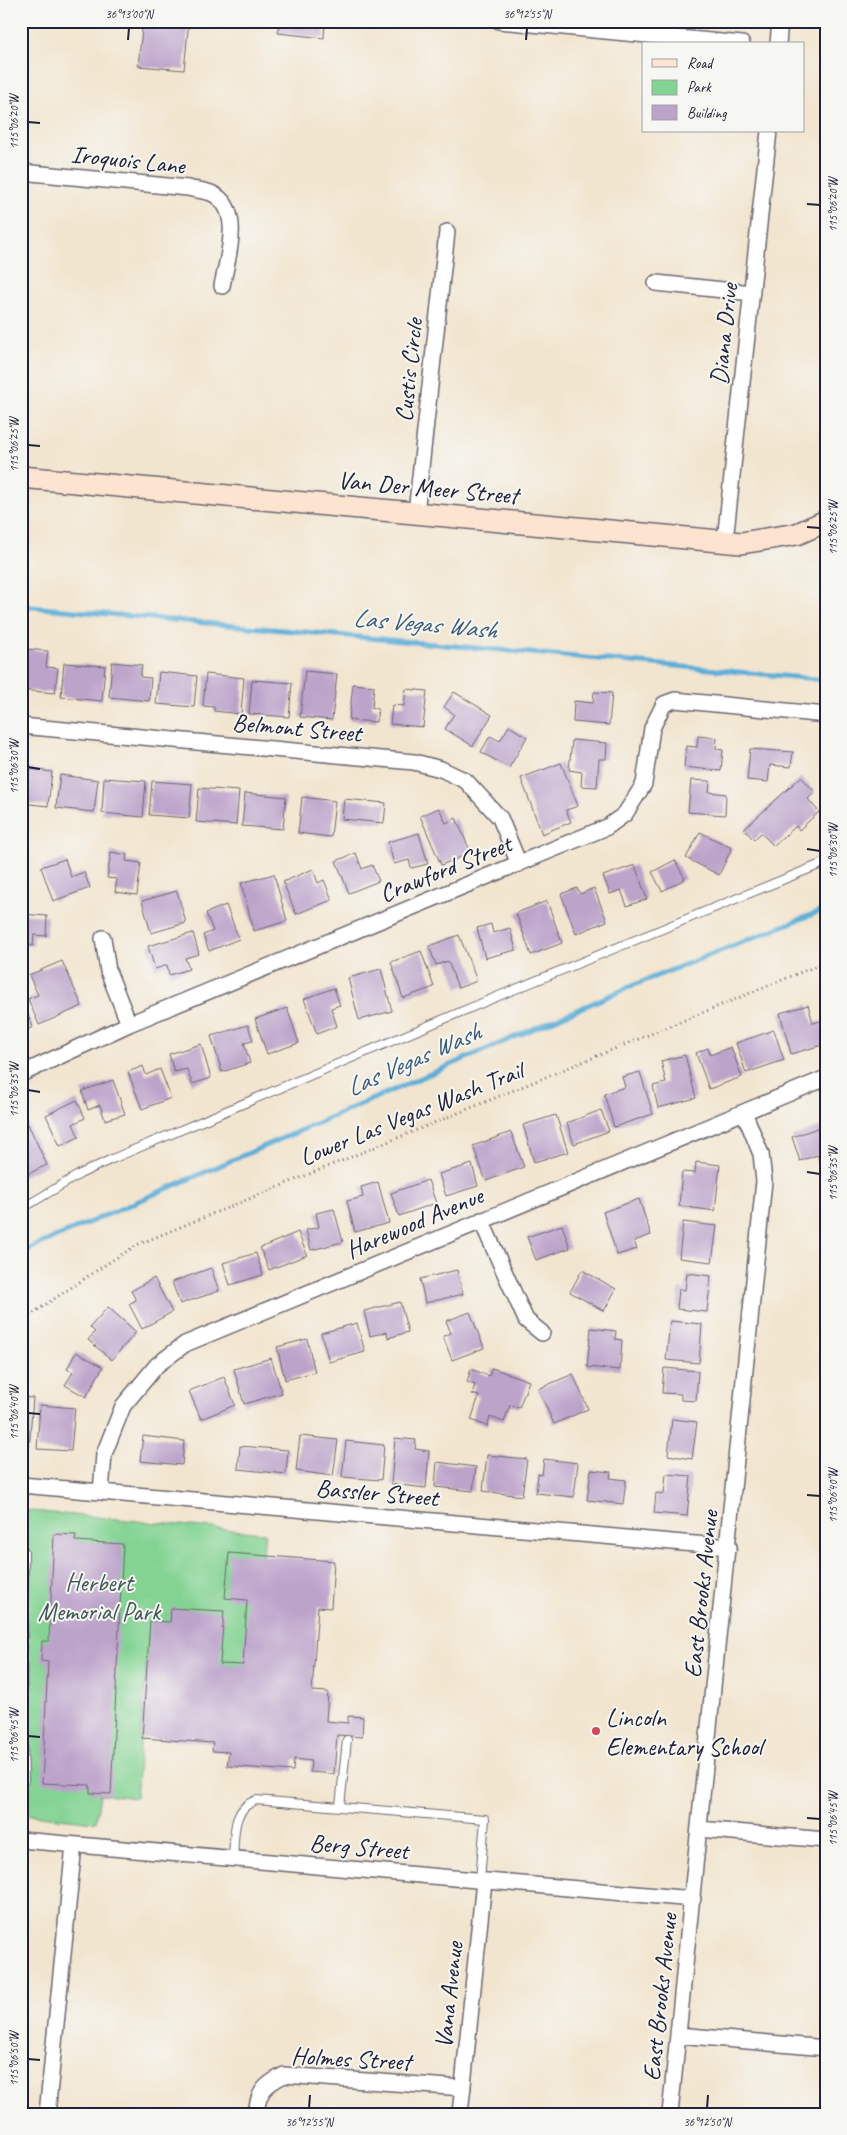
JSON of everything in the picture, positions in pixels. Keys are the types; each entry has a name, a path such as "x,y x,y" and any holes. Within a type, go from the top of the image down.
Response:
{"street":[{"path":"499,21 576,25 725,42"},
{"path":"778,42 780,21"},
{"name":"Diana Drive","path":"725,541 769,132"},
{"name":"Iroquois Lane","path":"21,172 188,188 212,194 226,204 233,230 222,286"},
{"name":"Custis Circle","path":"416,513 447,232"},
{"path":"656,283 752,293"},
{"name":"Van Der Meer Street","path":"21,478 741,543 797,534 826,521"},
{"name":"Crawford Street","path":"21,1074 129,1024 607,827 625,814 644,784 652,728 664,704 675,700 826,715"},
{"name":"Belmont Street","path":"21,726 414,762 441,768 466,781 500,818 519,864"},
{"path":"103,938 108,971 129,1024"},
{"name":"Harewood Avenue","path":"100,1492 104,1454 123,1406 156,1365 185,1344 826,1078"},
{"name":"East Brooks Avenue","path":"670,2114 764,1181 761,1154 744,1112"},
{"path":"481,1220 526,1320 542,1333"},
{"name":"Bassler Street","path":"21,1485 728,1547"},
{"path":"699,1829 826,1840"},
{"name":"Berg Street","path":"21,1840 693,1899"},
{"path":"47,2114 74,1845"},
{"name":"Vana Avenue","path":"460,2114 482,1881"},
{"path":"678,2035 826,2048"},
{"name":"Holmes Street","path":"256,2114 257,2098 268,2083 284,2075 462,2088"}],"lane":[{"path":"21,1209 80,1174 112,1159 492,999 826,862"},
{"path":"21,1552 24,1551 22,1702 24,1780 21,1780"},
{"path":"340,1806 346,1740"},
{"path":"233,1859 236,1824 242,1807 256,1800 266,1799 485,1819 482,1881"}],"path":[{"name":"Lower Las Vegas Wash Trail","path":"21,1321 138,1244 826,962"}],"green space":[{"name":"Herbert Memorial Park","path":"21,1510 265,1533 252,1667 147,1658 136,1798 100,1794 96,1822 21,1814"}],"building":[{"path":"143,21 189,21 184,70 138,66"},
{"path":"279,21 325,21 324,38 278,33"},
{"path":"26,649 48,651 46,667 58,668 55,693 21,690 21,665 24,665"},
{"path":"112,662 142,665 140,677 151,678 149,701 109,697"},
{"path":"64,663 105,666 102,701 61,697"},
{"path":"305,671 337,674 332,720 300,717"},
{"path":"159,672 197,676 194,707 156,704"},
{"path":"206,674 244,678 241,714 214,711 214,707 203,706"},
{"path":"252,680 292,683 289,717 249,714"},
{"path":"353,684 374,686 372,708 378,709 376,722 349,720"},
{"path":"406,689 427,691 423,727 390,724 392,705 404,706"},
{"path":"454,692 492,715 473,746 445,729 454,714 444,707"},
{"path":"594,692 612,693 609,725 573,722 574,701 593,703"},
{"path":"509,726 527,737 509,768 481,752 490,736 500,741"},
{"path":"698,736 717,738 716,749 723,750 721,771 684,767 686,746 697,747"},
{"path":"572,740 607,743 606,759 599,759 597,787 581,786 582,772 569,770"},
{"path":"750,749 793,752 791,767 770,765 768,782 747,780"},
{"path":"561,763 578,806 566,810 571,822 542,834 521,778"},
{"path":"21,768 52,772 48,806 21,803"},
{"path":"60,775 98,780 94,812 56,808"},
{"path":"801,777 815,792 808,799 819,812 799,830 796,826 774,846 761,833 754,840 744,829"},
{"path":"104,778 146,781 143,817 102,813"},
{"path":"691,780 710,781 709,792 726,794 725,815 688,812"},
{"path":"152,781 192,784 189,818 149,815"},
{"path":"199,788 239,791 236,825 196,822"},
{"path":"245,793 286,797 283,829 242,826"},
{"path":"302,797 335,801 331,837 298,833"},
{"path":"344,799 386,803 384,823 342,819"},
{"path":"439,808 446,823 456,818 471,853 441,865 420,816"},
{"path":"700,832 732,848 719,875 686,858"},
{"path":"419,833 428,864 411,868 409,860 394,864 388,842"},
{"path":"111,852 127,855 126,861 141,863 137,895 115,892 117,879 107,878"},
{"path":"356,853 362,869 372,865 379,881 349,893 336,861"},
{"path":"65,859 71,877 84,872 90,888 53,901 41,867"},
{"path":"675,860 685,879 662,891 652,872"},
{"path":"635,865 647,899 627,906 621,890 610,894 603,876"},
{"path":"313,869 318,883 324,880 332,900 296,914 283,882"},
{"path":"274,874 287,921 254,931 241,883"},
{"path":"577,888 580,894 594,888 607,921 576,934 561,894"},
{"path":"177,891 186,923 151,933 142,901"},
{"path":"547,901 562,943 531,955 516,913"},
{"path":"226,905 239,939 209,951 203,935 213,931 206,913"},
{"path":"21,914 47,916 46,936 34,935 33,946 21,945"},
{"path":"491,924 493,933 510,928 516,950 485,958 477,928"},
{"path":"193,933 199,954 185,958 189,969 169,975 167,965 155,969 148,946"},
{"path":"459,935 477,981 458,988 448,961 436,965 429,946"},
{"path":"421,951 434,987 403,998 391,962"},
{"path":"62,961 82,1006 39,1025 28,999 38,995 29,975"},
{"path":"381,969 392,1011 359,1020 348,978"},
{"path":"334,988 340,1005 331,1008 337,1026 317,1034 304,999"},
{"path":"21,999 33,1027 21,1033"},
{"path":"808,1005 813,1023 821,1021 826,1036 826,1044 791,1054 780,1013"},
{"path":"287,1008 299,1043 267,1054 255,1019"},
{"path":"248,1025 253,1041 244,1043 250,1063 222,1072 211,1036"},
{"path":"774,1030 784,1060 746,1073 736,1043"},
{"path":"201,1044 211,1078 192,1084 187,1069 174,1072 169,1054"},
{"path":"731,1047 742,1077 709,1089 696,1053 708,1048 710,1055"},
{"path":"685,1055 696,1098 658,1108 653,1086 666,1083 661,1061"},
{"path":"143,1066 146,1075 160,1069 171,1098 142,1109 128,1072"},
{"path":"640,1072 653,1114 614,1127 604,1094 625,1087 622,1077"},
{"path":"113,1080 125,1114 105,1120 100,1105 88,1110 82,1091"},
{"path":"77,1100 85,1118 73,1124 79,1137 60,1146 46,1115"},
{"path":"601,1110 609,1131 574,1144 567,1123"},
{"path":"556,1115 568,1152 534,1162 523,1125"},
{"path":"28,1124 47,1165 21,1177 21,1127"},
{"path":"826,1125 826,1160 820,1162 817,1155 800,1161 792,1137"},
{"path":"511,1132 524,1167 486,1181 473,1146"},
{"path":"696,1162 720,1165 715,1211 679,1206 682,1172 695,1173"},
{"path":"472,1164 478,1186 446,1196 439,1174"},
{"path":"428,1180 436,1203 399,1216 391,1193"},
{"path":"378,1182 389,1223 355,1232 347,1201 363,1197 361,1187"},
{"path":"639,1199 651,1235 634,1241 637,1249 617,1255 603,1212"},
{"path":"334,1209 343,1242 311,1250 306,1230 319,1227 316,1213"},
{"path":"683,1222 717,1226 712,1262 679,1258"},
{"path":"562,1225 570,1248 536,1260 527,1237"},
{"path":"298,1232 307,1255 269,1270 260,1248"},
{"path":"256,1253 263,1275 230,1285 223,1263"},
{"path":"211,1268 219,1291 180,1304 172,1282"},
{"path":"457,1270 463,1294 425,1303 420,1279"},
{"path":"582,1270 616,1289 604,1311 570,1292"},
{"path":"687,1273 711,1276 707,1312 677,1309 679,1289 685,1290"},
{"path":"154,1278 172,1312 142,1329 129,1304 136,1300 131,1291"},
{"path":"400,1302 408,1332 388,1338 387,1332 370,1336 364,1311"},
{"path":"108,1307 136,1332 112,1360 88,1340 95,1332 90,1327"},
{"path":"470,1312 484,1348 452,1360 443,1336 451,1333 446,1321"},
{"path":"670,1321 702,1324 699,1363 666,1360"},
{"path":"357,1323 365,1352 329,1362 321,1333"},
{"path":"591,1328 616,1331 615,1339 622,1340 620,1370 587,1367"},
{"path":"307,1339 315,1372 285,1380 277,1347"},
{"path":"76,1352 103,1367 86,1397 65,1385 73,1372 67,1369"},
{"path":"271,1358 282,1393 244,1404 234,1369"},
{"path":"492,1368 529,1381 519,1408 510,1405 504,1422 490,1417 487,1426 471,1420 479,1396 472,1394 475,1385 467,1382 471,1369 489,1376"},
{"path":"664,1368 698,1371 696,1401 681,1400 681,1394 662,1393"},
{"path":"573,1374 588,1409 554,1424 538,1389"},
{"path":"224,1377 235,1405 201,1419 189,1391"},
{"path":"21,1397 33,1398 29,1448 21,1447"},
{"path":"40,1405 75,1408 71,1451 37,1449"},
{"path":"672,1419 697,1422 692,1459 668,1455"},
{"path":"143,1436 184,1441 182,1465 140,1461"},
{"path":"300,1436 338,1440 333,1476 296,1471"},
{"path":"395,1438 416,1440 415,1449 429,1451 426,1488 391,1484"},
{"path":"346,1441 384,1445 381,1480 342,1477"},
{"path":"240,1446 288,1450 286,1474 238,1469"},
{"path":"487,1455 527,1459 522,1496 483,1491"},
{"path":"544,1459 578,1463 574,1497 536,1493 538,1474 542,1475"},
{"path":"437,1462 476,1467 473,1491 435,1487"},
{"path":"591,1470 611,1472 610,1478 626,1480 623,1504 587,1500"},
{"path":"666,1474 691,1476 687,1516 654,1513 656,1493 664,1494"},
{"path":"54,1534 76,1535 75,1541 123,1544 111,1794 90,1793 90,1785 42,1783 48,1662 41,1661 42,1641 49,1641"},
{"path":"229,1553 334,1561 331,1608 318,1607 312,1691 328,1692 326,1721 348,1723 348,1716 363,1717 362,1737 337,1735 334,1774 310,1772 311,1761 294,1759 293,1771 227,1766 229,1752 212,1751 213,1743 142,1738 150,1621 170,1622 171,1608 224,1611 220,1664 243,1665 247,1600 225,1598"}],"waterway":[{"name":"Las Vegas Wash","path":"21,606 826,680"},
{"name":"Las Vegas Wash","path":"21,1255 33,1247 634,985 826,909"}],"place":[{"name":"Lincoln Elementary School","path":"596,1731"}]}
